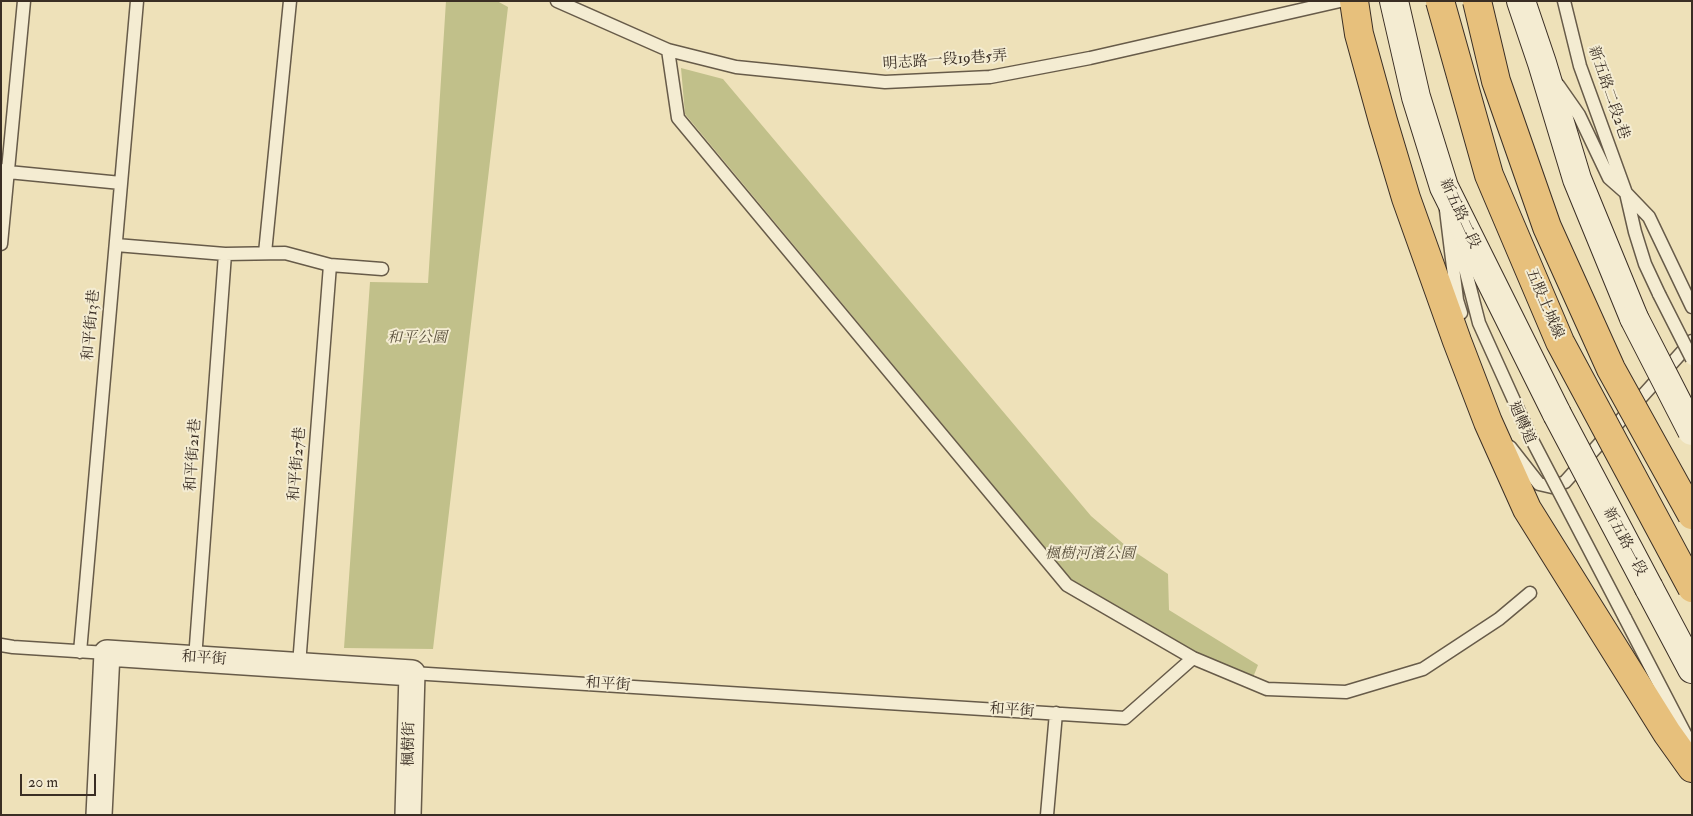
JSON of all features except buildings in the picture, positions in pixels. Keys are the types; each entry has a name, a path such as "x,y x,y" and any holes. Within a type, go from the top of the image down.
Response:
{"highway":[{"path":"1354,1 1359,34 1406,198 1488,422 1527,508 1667,733 1692,768"},
{"name":"五股土城線","path":"1440,1 1489,175 1560,342 1692,588"},
{"path":"1477,1 1496,81 1547,227 1611,369 1692,515"}],"main road":[{"name":"新五路二段","path":"1394,1 1416,97 1444,187 1557,414"},
{"path":"1521,1 1542,63 1576,179 1634,318 1692,431"},
{"name":"新五路一段","path":"1557,414 1692,669"}],"street":[{"name":"和平街","path":"107,653 412,672"},
{"path":"99,815 107,653"},
{"name":"楓樹街","path":"408,815 412,672"}],"lane":[{"path":"1,244 5,171 24,1"},
{"name":"和平街13巷","path":"80,652 137,1"},
{"path":"265,253 290,1"},
{"name":"明志路一段19巷5弄","path":"556,1 668,50 736,67 885,82 990,77 1090,58 1340,1"},
{"name":"新五路二段2巷","path":"1564,1 1580,66 1626,193"},
{"path":"668,50 678,118 1067,585 1193,658 1267,689 1346,692 1423,669 1499,618 1530,593"},
{"path":"1542,63 1579,115 1609,178 1626,193 1648,218 1692,307"},
{"path":"5,171 121,183"},
{"path":"1444,187 1457,300 1466,328"},
{"path":"1444,187 1479,323 1531,438 1692,747"},
{"path":"1626,193 1645,264 1692,359"},
{"path":"116,245 225,254 285,253 330,265 382,269"},
{"name":"和平街21巷","path":"195,659 225,254"},
{"name":"和平街27巷","path":"299,665 330,265"},
{"name":"迴轉道","path":"1493,400 1509,445 1539,484 1552,487 1565,482 1692,341"},
{"name":"和平街","path":"1,645 13,648 107,653"},
{"name":"和平街","path":"412,672 1125,718 1193,658"},
{"path":"1047,815 1056,713"}],"green space":[{"name":"和平公園","path":"446,1 497,1 508,7 433,649 344,648 370,282 428,283"},
{"name":"楓樹河濱公園","path":"681,68 723,79 1091,516 1126,546 1168,574 1169,610 1258,665 1252,680 1200,659 1071,579 685,114"}]}
